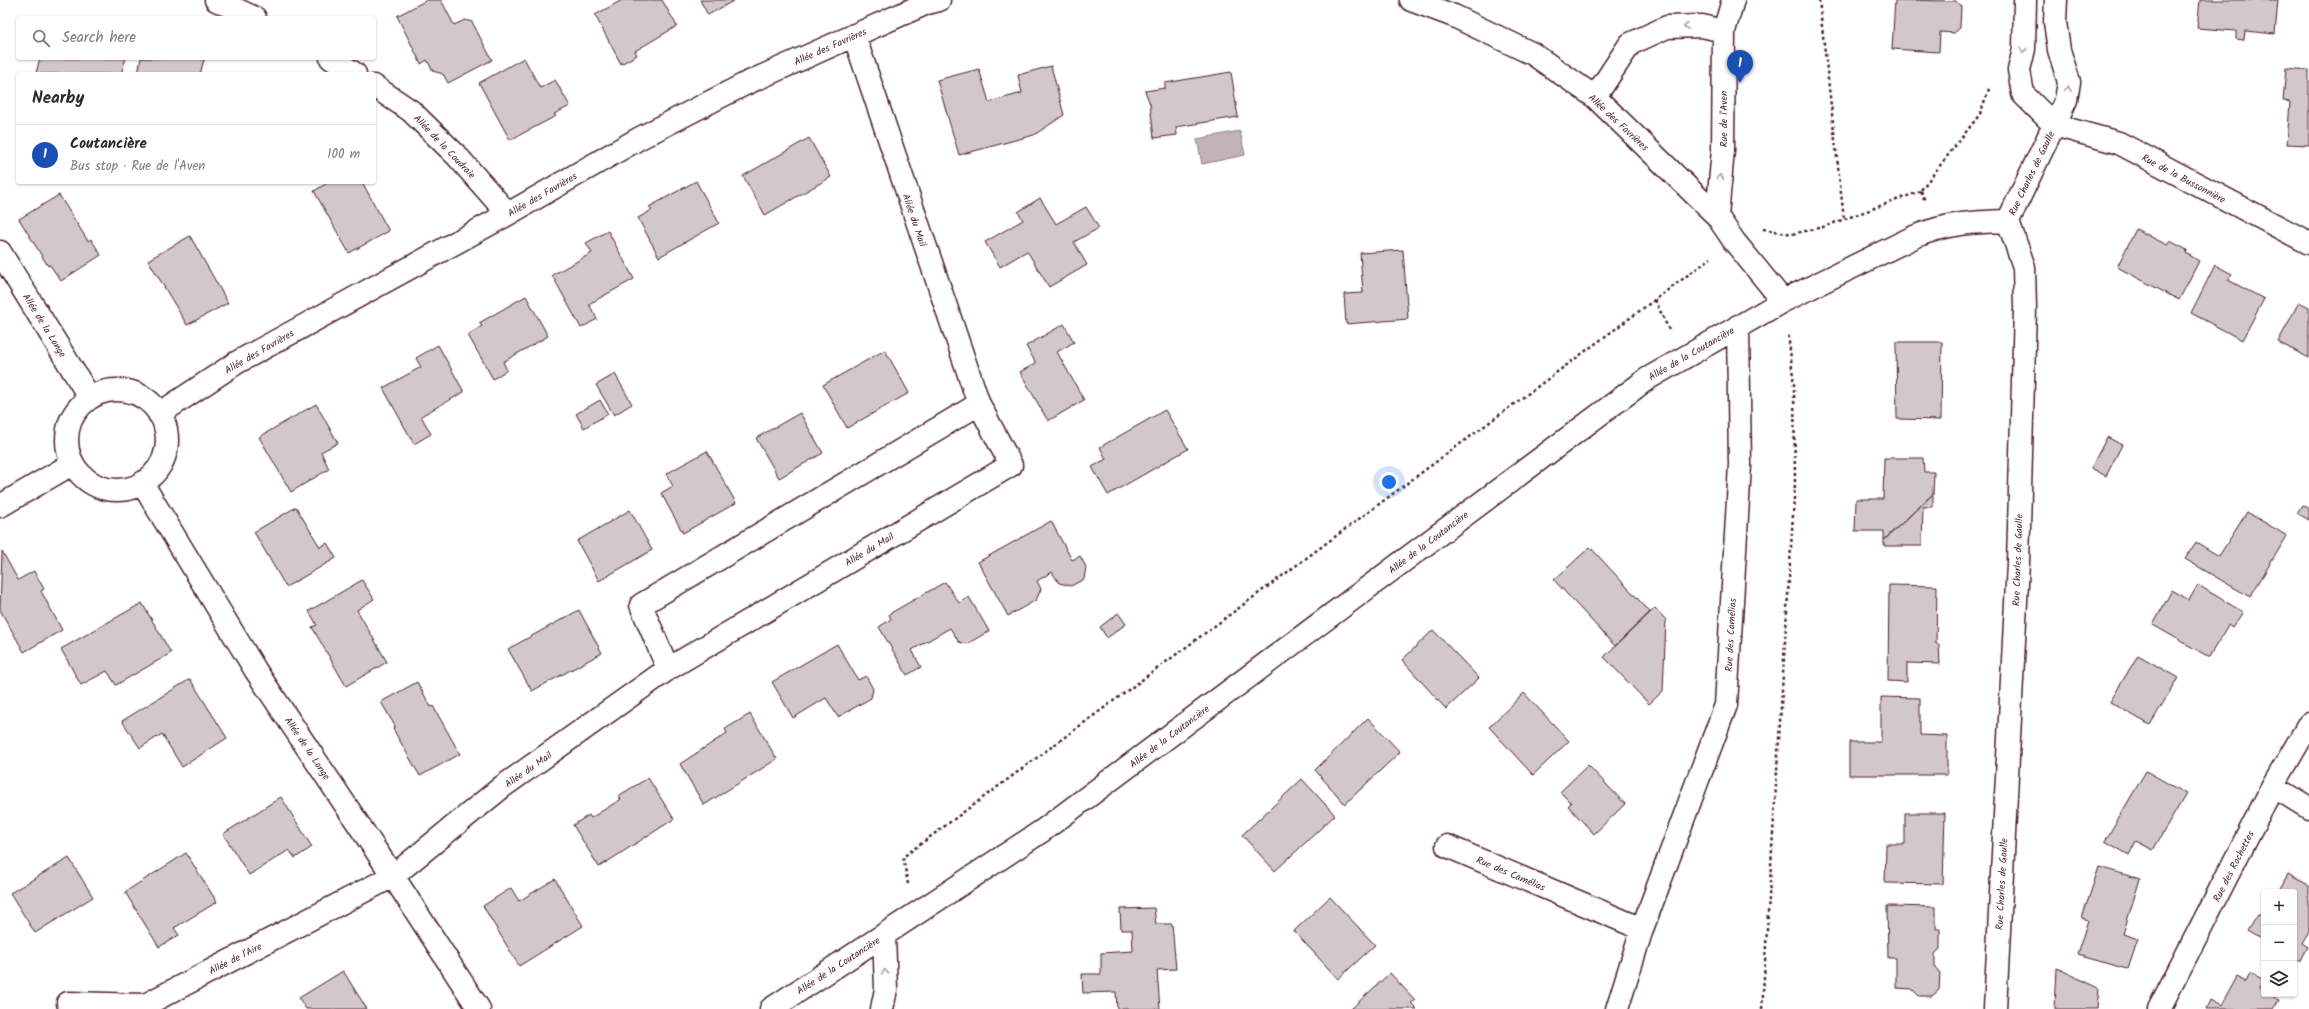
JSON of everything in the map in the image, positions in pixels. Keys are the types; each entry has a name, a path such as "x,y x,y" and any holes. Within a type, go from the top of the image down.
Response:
{"street":[{"path":"216,0 251,16"},
{"name":"Allée des Favrières","path":"159,414 236,363 508,214 640,138 717,99 854,35 939,0"},
{"name":"Allée des Favrières","path":"1411,0 1454,16 1533,54 1595,97 1717,216 1734,241 1783,301"},
{"name":"Rue de l'Aven","path":"1717,216 1723,150 1724,31 1733,0"},
{"name":"Rue Charles de Gaulle","path":"2025,0 2024,49 2019,70 2023,94 2054,125"},
{"name":"Rue Charles de Gaulle","path":"1995,1009 2017,579 2025,308 2024,267 2008,221 2066,100 2069,82 2059,50 2056,29 2056,0"},
{"path":"1595,97 1630,44 1667,27 1702,26 1724,31"},
{"name":"Allée du Mail","path":"394,876 502,787 668,669 1011,465 979,404 854,35"},
{"path":"335,60 353,72"},
{"name":"Allée de la Coudraie","path":"376,87 411,111 457,156 508,214"},
{"name":"Rue de la Bussonnière","path":"2054,125 2119,143 2309,243"},
{"name":"Allée de la Coutancière","path":"772,1009 1042,831 1647,379 1783,301 1936,228 1959,223 2008,221"},
{"name":"Allée de la Longe","path":"0,252 90,398"},
{"name":"Rue des Camélias","path":"1617,1009 1642,929 1666,870 1726,706 1740,465 1738,326"},
{"path":"120,390 128,392 149,402 159,414 166,436 163,460 155,473 142,484 128,490 111,491 96,486 82,477 72,464 68,450 67,435 71,420 78,408 90,398 104,392 120,390"},
{"path":"668,669 641,605 979,404"},
{"path":"0,506 72,464"},
{"name":"Allée de la Longe","path":"142,484 256,671 394,876 479,1009"},
{"name":"Rue des Rochettes","path":"2159,1009 2273,786 2309,724"},
{"path":"2273,786 2309,808"},
{"name":"Rue des Camélias","path":"1447,846 1642,929"},
{"name":"Allée de l'Aire","path":"68,1003 145,1005 394,876"},
{"name":"Allée de la Coutancière","path":"882,1009 886,989 884,935"}],"path":[{"path":"1819,0 1844,219"},
{"path":"915,915 902,857 1753,227 1792,234 1823,227 1921,191 1980,114 1992,80"},
{"path":"1655,300 1683,358"},
{"path":"1762,1009 1795,483 1794,385 1783,301"}],"shaded area":[{"path":"1240,131 1245,155 1202,164 1197,139"}],"building":[{"path":"427,0 441,0 454,25 465,20 472,22 492,60 448,83 443,74 433,71 427,60 421,64 397,16"},
{"path":"622,0 662,0 677,26 635,51 637,55 621,64 595,15"},
{"path":"700,0 735,0 708,15"},
{"path":"1895,0 1956,1 1961,7 1960,28 1954,33 1940,32 1939,52 1892,49"},
{"path":"2200,0 2278,0 2275,34 2245,31 2244,40 2236,39 2236,31 2197,28"},
{"path":"524,58 540,88 555,80 570,106 554,114 556,116 510,140 479,83"},
{"path":"39,60 125,60 122,72 36,72"},
{"path":"141,60 204,60 201,72 138,72"},
{"path":"1051,66 1064,115 1034,135 959,155 937,80 979,69 989,102 1022,93 1018,75"},
{"path":"2286,68 2309,70 2309,145 2287,144 2290,102 2283,101"},
{"path":"1231,72 1238,117 1176,127 1177,135 1154,138 1150,104 1145,91 1165,88 1165,83"},
{"path":"809,138 831,177 765,215 743,176"},
{"path":"696,181 719,223 659,257 638,218 652,210 649,207"},
{"path":"326,184 363,184 389,231 349,253 314,191"},
{"path":"59,195 88,241 91,239 101,255 61,281 50,265 48,266 19,219"},
{"path":"1040,198 1056,224 1086,207 1099,228 1074,242 1087,265 1049,287 1027,251 1000,267 985,242 1023,220 1018,212"},
{"path":"2136,229 2167,245 2170,241 2187,250 2186,253 2199,261 2179,300 2117,267"},
{"path":"608,231 634,279 589,304 597,319 581,328 552,275 592,253 586,243"},
{"path":"190,236 228,303 187,325 148,260"},
{"path":"1403,250 1408,319 1346,324 1344,294 1363,293 1360,253"},
{"path":"2215,265 2232,274 2228,280 2264,299 2242,340 2191,313"},
{"path":"526,296 548,336 503,362 507,370 493,379 468,335 482,326 479,323"},
{"path":"2299,302 2309,307 2309,358 2278,342"},
{"path":"1064,324 1074,342 1057,352 1084,400 1048,421 1020,372 1036,363 1026,346"},
{"path":"1896,342 1942,342 1941,420 1897,419"},
{"path":"438,345 464,392 421,416 431,434 414,444 383,388 421,367 416,358"},
{"path":"885,350 909,393 847,428 823,385"},
{"path":"615,374 632,404 614,415 596,385"},
{"path":"600,400 608,414 584,428 576,414"},
{"path":"316,404 338,443 321,452 329,469 291,492 259,437"},
{"path":"1165,410 1188,449 1108,495 1092,467 1106,459 1100,447"},
{"path":"800,413 823,453 779,478 756,438"},
{"path":"2107,437 2122,445 2106,476 2091,468"},
{"path":"707,451 736,503 683,533 661,493 673,486 666,474"},
{"path":"1884,458 1923,458 1924,472 1934,472 1933,494 1884,540 1884,531 1855,531 1856,499 1883,499"},
{"path":"1933,494 1933,507 1923,507 1922,546 1884,546 1884,540"},
{"path":"2302,505 2309,509 2309,520 2297,513"},
{"path":"296,507 320,547 327,543 336,558 286,587 254,532"},
{"path":"630,510 652,550 599,581 577,541"},
{"path":"2247,512 2287,536 2250,597 2185,559 2196,542 2219,556"},
{"path":"1051,521 1072,560 1080,556 1086,567 1084,579 1071,586 1059,583 1052,572 1037,581 1041,589 1036,600 1008,616 978,562"},
{"path":"1590,547 1650,612 1615,646 1554,580"},
{"path":"2,551 18,580 34,571 44,589 41,591 62,630 24,652 0,610"},
{"path":"362,580 374,599 357,610 387,662 346,686 312,627 317,625 309,611"},
{"path":"945,582 959,603 969,597 989,631 967,644 959,642 950,628 912,650 921,667 907,675 879,627 891,619 889,614"},
{"path":"1889,585 1937,586 1936,644 1939,644 1940,664 1907,663 1907,682 1888,681"},
{"path":"2198,585 2243,612 2232,628 2228,625 2209,657 2153,625 2172,590 2189,600"},
{"path":"142,603 171,653 116,685 107,671 81,685 61,649"},
{"path":"1655,608 1666,620 1663,691 1649,704 1604,657"},
{"path":"579,610 602,653 532,691 508,649"},
{"path":"1118,613 1126,624 1107,638 1100,627"},
{"path":"1433,630 1479,678 1446,709 1402,660"},
{"path":"837,644 858,680 866,676 873,689 871,698 838,717 826,698 793,718 772,682"},
{"path":"2138,655 2178,678 2150,725 2110,702"},
{"path":"190,679 227,738 182,767 162,734 140,748 122,721"},
{"path":"417,682 431,707 433,706 460,754 420,776 393,729 395,726 381,702"},
{"path":"1524,693 1569,741 1533,775 1489,727"},
{"path":"1881,697 1920,698 1920,735 1947,736 1947,775 1849,775 1849,742 1881,742"},
{"path":"750,714 777,759 704,805 680,764 727,733 725,729"},
{"path":"1368,718 1400,752 1345,804 1315,770"},
{"path":"1588,765 1625,804 1594,834 1568,806 1571,803 1560,792"},
{"path":"2146,771 2186,794 2153,850 2136,841 2129,855 2105,841"},
{"path":"648,778 674,819 599,867 573,825 589,815 591,818 621,799 618,796"},
{"path":"1302,779 1335,815 1275,871 1242,835"},
{"path":"281,797 312,847 295,858 289,850 249,875 223,834"},
{"path":"1905,813 1945,813 1943,884 1885,883 1886,844 1905,844"},
{"path":"186,853 217,902 174,928 179,935 159,947 125,892"},
{"path":"69,858 93,897 35,933 10,893"},
{"path":"2099,867 2140,879 2123,934 2138,939 2128,969 2077,955 2088,920 2082,918"},
{"path":"2288,874 2309,886 2309,931 2302,943 2308,947 2300,962 2297,960 2297,889 2280,889"},
{"path":"555,879 583,926 519,966 483,906 511,888 519,901"},
{"path":"1330,897 1375,945 1338,979 1294,931"},
{"path":"1887,906 1936,907 1936,929 1940,929 1940,949 1935,954 1935,967 1940,973 1939,990 1932,996 1919,996 1912,989 1896,988 1896,958 1888,958"},
{"path":"1154,908 1156,924 1172,924 1176,969 1157,970 1160,1009 1117,1009 1116,992 1083,993 1082,974 1101,974 1101,953 1133,951 1132,930 1121,930 1120,909"},
{"path":"2261,913 2261,939 2247,931 2257,915 2259,916"},
{"path":"2057,968 2099,988 2097,1009 2055,1009"},
{"path":"343,971 367,1009 306,1009 299,998"},
{"path":"1390,973 1415,1000 1411,1003 1417,1009 1351,1009"},
{"path":"2250,974 2261,980 2259,989 2261,991 2261,997 2272,997 2279,1000 2274,1009 2206,1009 2210,1000 2221,1006 2237,977 2246,982"}],"place":[{"name":"Coutancière","path":"1740,83"}]}
